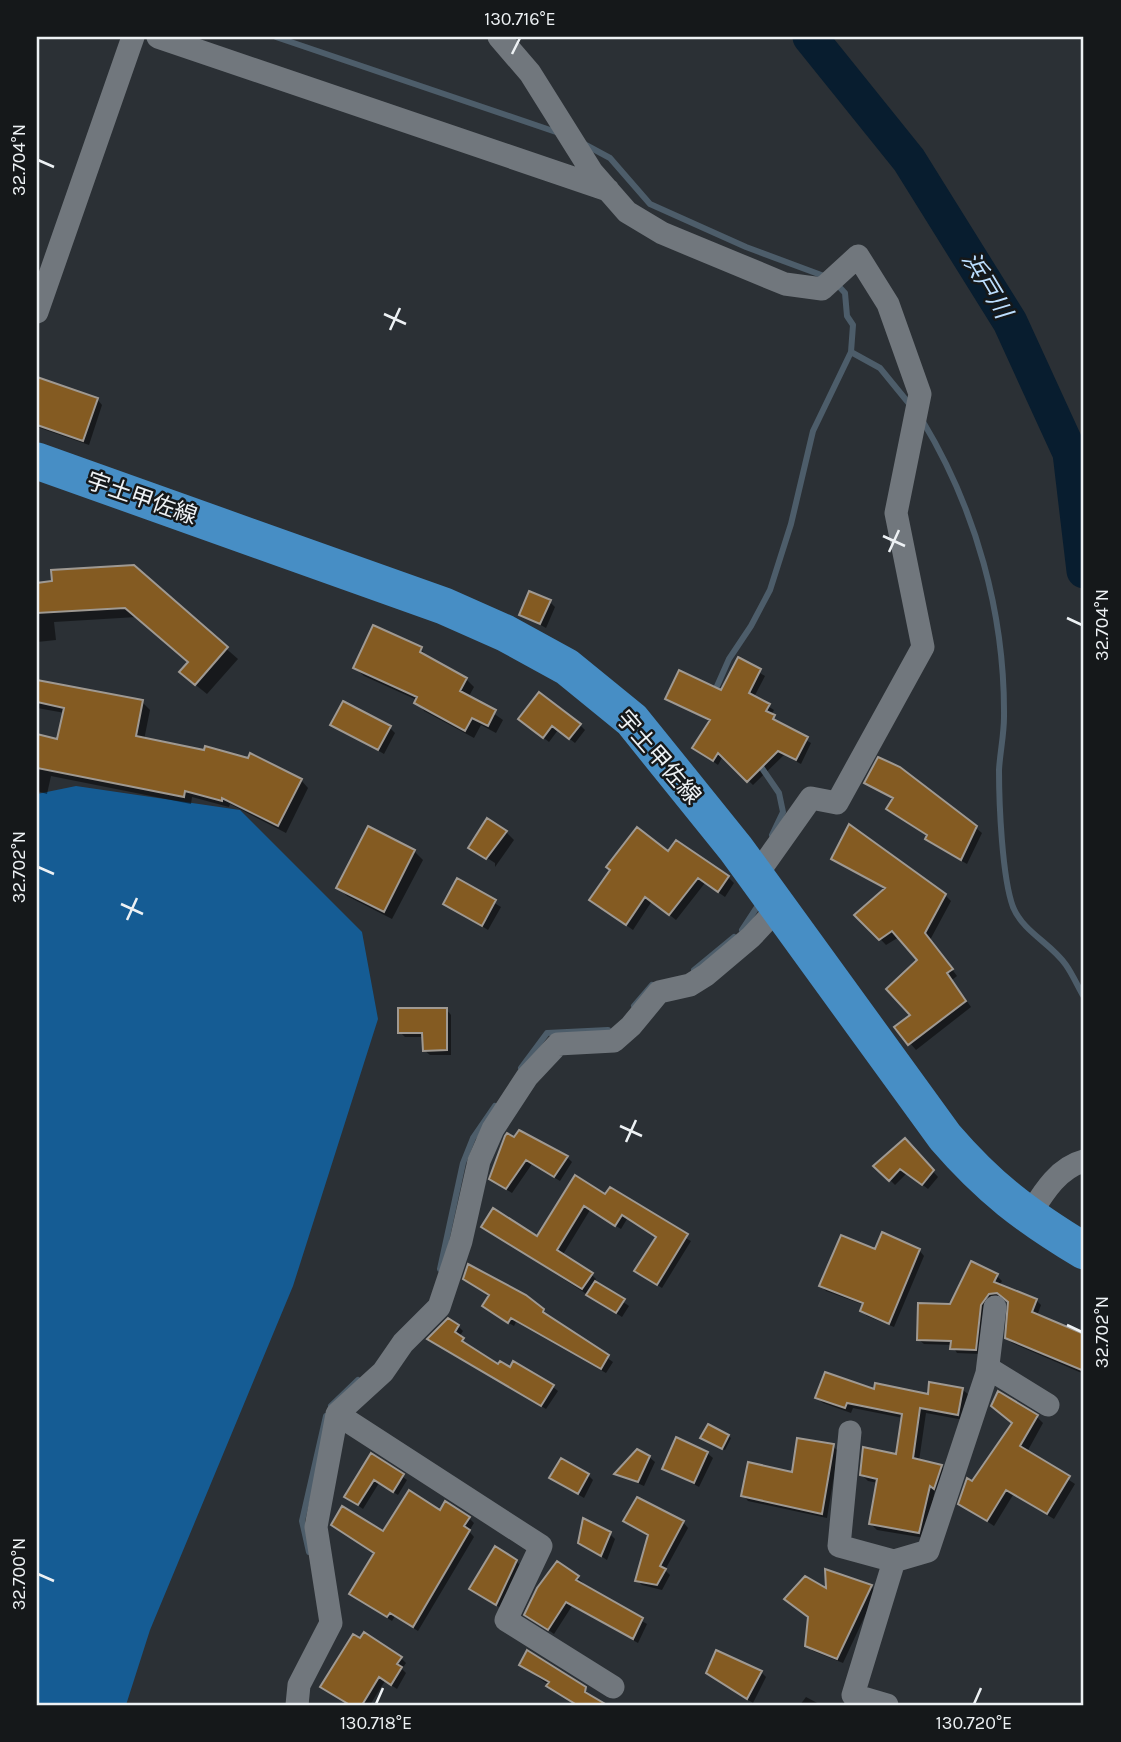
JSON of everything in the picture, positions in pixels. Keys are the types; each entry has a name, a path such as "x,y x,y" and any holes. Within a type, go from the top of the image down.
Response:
{"main road":[{"name":"宇土甲佐線","path":"37,461 444,606 505,633 566,667 632,720 755,877 945,1137 979,1177 1028,1217 1084,1251"}],"street":[{"path":"37,312 132,37"},
{"path":"158,37 608,190"},
{"path":"499,37 530,73 592,172 628,212 662,233 785,284 822,289 858,256 888,304 920,394 896,513 923,647 837,803 811,798 755,877"},
{"path":"297,1705 299,1685 331,1623 316,1527 337,1414 383,1372 403,1343 439,1307 461,1241 479,1161 493,1129 527,1077 558,1044 614,1041 631,1026 659,992 690,985 706,975 751,937 778,908"},
{"path":"1028,1217 1049,1184 1075,1163 1084,1161"},
{"path":"850,1432 839,1546 894,1562 928,1551 988,1368 995,1307"},
{"path":"988,1368 1048,1405"},
{"path":"337,1414 541,1546 506,1620 613,1687"},
{"path":"887,1705 853,1695 894,1562"}],"shaded area":[{"path":"76,786 240,810 362,932 378,1019 293,1286 150,1630 126,1705 37,1705 37,794"}],"building":[{"path":"37,377 98,398 83,441 37,425"},
{"path":"134,565 228,647 195,685 179,672 188,662 125,608 37,613 37,583 52,581 51,570"},
{"path":"529,591 551,600 540,624 519,615"},
{"path":"373,625 422,647 420,652 467,678 460,691 496,710 488,726 472,718 465,731 414,703 417,697 353,668"},
{"path":"738,657 761,669 749,693 770,704 766,711 775,715 773,719 808,737 796,760 778,751 747,782 718,753 713,761 692,748 710,720 665,699 679,670 721,690"},
{"path":"37,680 143,700 136,736 204,750 205,746 248,758 250,753 302,779 278,826 222,798 222,801 185,791 184,797 37,768 37,734 57,739 64,708 37,702"},
{"path":"539,692 581,724 569,739 552,726 543,738 518,719"},
{"path":"343,701 391,726 378,750 330,725"},
{"path":"878,757 900,767 977,826 961,860 925,839 927,835 886,809 893,798 864,783"},
{"path":"487,818 507,831 486,859 468,848"},
{"path":"849,824 946,894 925,933 953,969 947,973 966,1001 908,1045 894,1027 910,1015 886,989 917,960 892,931 879,940 854,915 885,888 831,859"},
{"path":"368,826 415,850 384,912 336,888"},
{"path":"637,827 668,851 676,840 729,876 718,892 698,878 669,915 645,897 626,925 589,900 610,870 606,867"},
{"path":"457,878 496,900 482,926 443,904"},
{"path":"398,1008 447,1008 447,1050 423,1051 422,1033 398,1033"},
{"path":"519,1130 568,1156 554,1177 526,1160 506,1189 489,1179 505,1136 507,1133 514,1137"},
{"path":"905,1138 934,1170 922,1185 900,1169 889,1181 873,1166"},
{"path":"575,1175 605,1194 610,1187 688,1234 657,1285 634,1271 656,1237 622,1215 615,1226 584,1206 557,1250 593,1273 582,1289 481,1227 493,1208 537,1236"},
{"path":"882,1232 920,1249 889,1324 860,1311 863,1303 819,1286 841,1235 875,1249"},
{"path":"971,1261 998,1274 994,1282 1037,1299 1032,1312 1084,1334 1084,1371 1005,1338 1008,1302 997,1293 989,1294 981,1305 976,1350 950,1349 951,1341 917,1340 918,1303 950,1304"},
{"path":"468,1264 526,1295 544,1309 543,1312 609,1355 601,1369 511,1318 508,1323 482,1306 489,1295 463,1279"},
{"path":"595,1281 625,1299 616,1313 586,1295"},
{"path":"448,1318 459,1325 455,1332 464,1338 462,1341 498,1364 500,1361 510,1367 513,1361 554,1385 541,1406 427,1339"},
{"path":"825,1372 874,1389 875,1383 928,1394 929,1382 963,1388 958,1415 920,1408 913,1458 942,1465 934,1489 930,1486 919,1533 869,1524 877,1479 860,1475 863,1447 896,1454 902,1414 847,1403 845,1408 815,1398"},
{"path":"998,1391 1038,1415 1020,1446 1070,1476 1047,1514 1006,1490 987,1521 958,1504 967,1478 972,1481 1012,1423 991,1406"},
{"path":"708,1424 729,1435 722,1449 700,1438"},
{"path":"676,1437 708,1452 694,1483 662,1469"},
{"path":"797,1438 834,1444 822,1514 741,1496 748,1462 792,1472"},
{"path":"637,1449 650,1456 638,1482 614,1474"},
{"path":"371,1453 404,1474 393,1492 374,1480 358,1505 344,1497"},
{"path":"561,1458 589,1474 578,1494 549,1478"},
{"path":"409,1490 440,1510 445,1501 470,1517 464,1526 470,1530 413,1627 390,1613 387,1617 349,1594 374,1553 331,1525 342,1506 383,1531"},
{"path":"637,1497 684,1521 660,1566 666,1569 657,1585 635,1581 648,1535 623,1521"},
{"path":"583,1518 611,1532 601,1556 578,1543"},
{"path":"495,1546 517,1560 496,1605 469,1589"},
{"path":"557,1561 579,1576 576,1580 643,1618 633,1639 566,1602 548,1630 524,1615 537,1588"},
{"path":"825,1569 872,1585 837,1659 805,1646 808,1617 784,1599 805,1576 826,1588"},
{"path":"364,1632 402,1657 397,1664 402,1667 391,1685 379,1677 362,1705 350,1705 320,1687 353,1634 360,1638"},
{"path":"527,1650 586,1687 585,1692 607,1705 577,1705 546,1686 549,1682 519,1665"},
{"path":"716,1650 762,1671 747,1699 706,1673"}],"waterway":[{"path":"276,37 559,133"},
{"name":"浜戸川","path":"810,37 909,160 1010,322 1070,453 1084,571"},
{"path":"584,144 610,158 650,204 746,247 832,279 845,293 847,316 853,325 851,352 813,431 791,524 770,590 729,659 714,693"},
{"path":"851,352 880,368 911,406"},
{"path":"922,420 958,489 984,563 993,601 1003,678 1004,724 999,770 1004,859 1009,894 1018,916 1060,957 1084,997"},
{"path":"757,761 779,793 783,812 772,835"},
{"path":"742,930 759,904"},
{"path":"694,970 734,937"},
{"path":"634,1006 652,985"},
{"path":"521,1068 547,1033 608,1030"},
{"path":"440,1269 463,1163 473,1138 495,1106"},
{"path":"331,1406 358,1380"},
{"path":"309,1552 302,1521 326,1416"}]}
